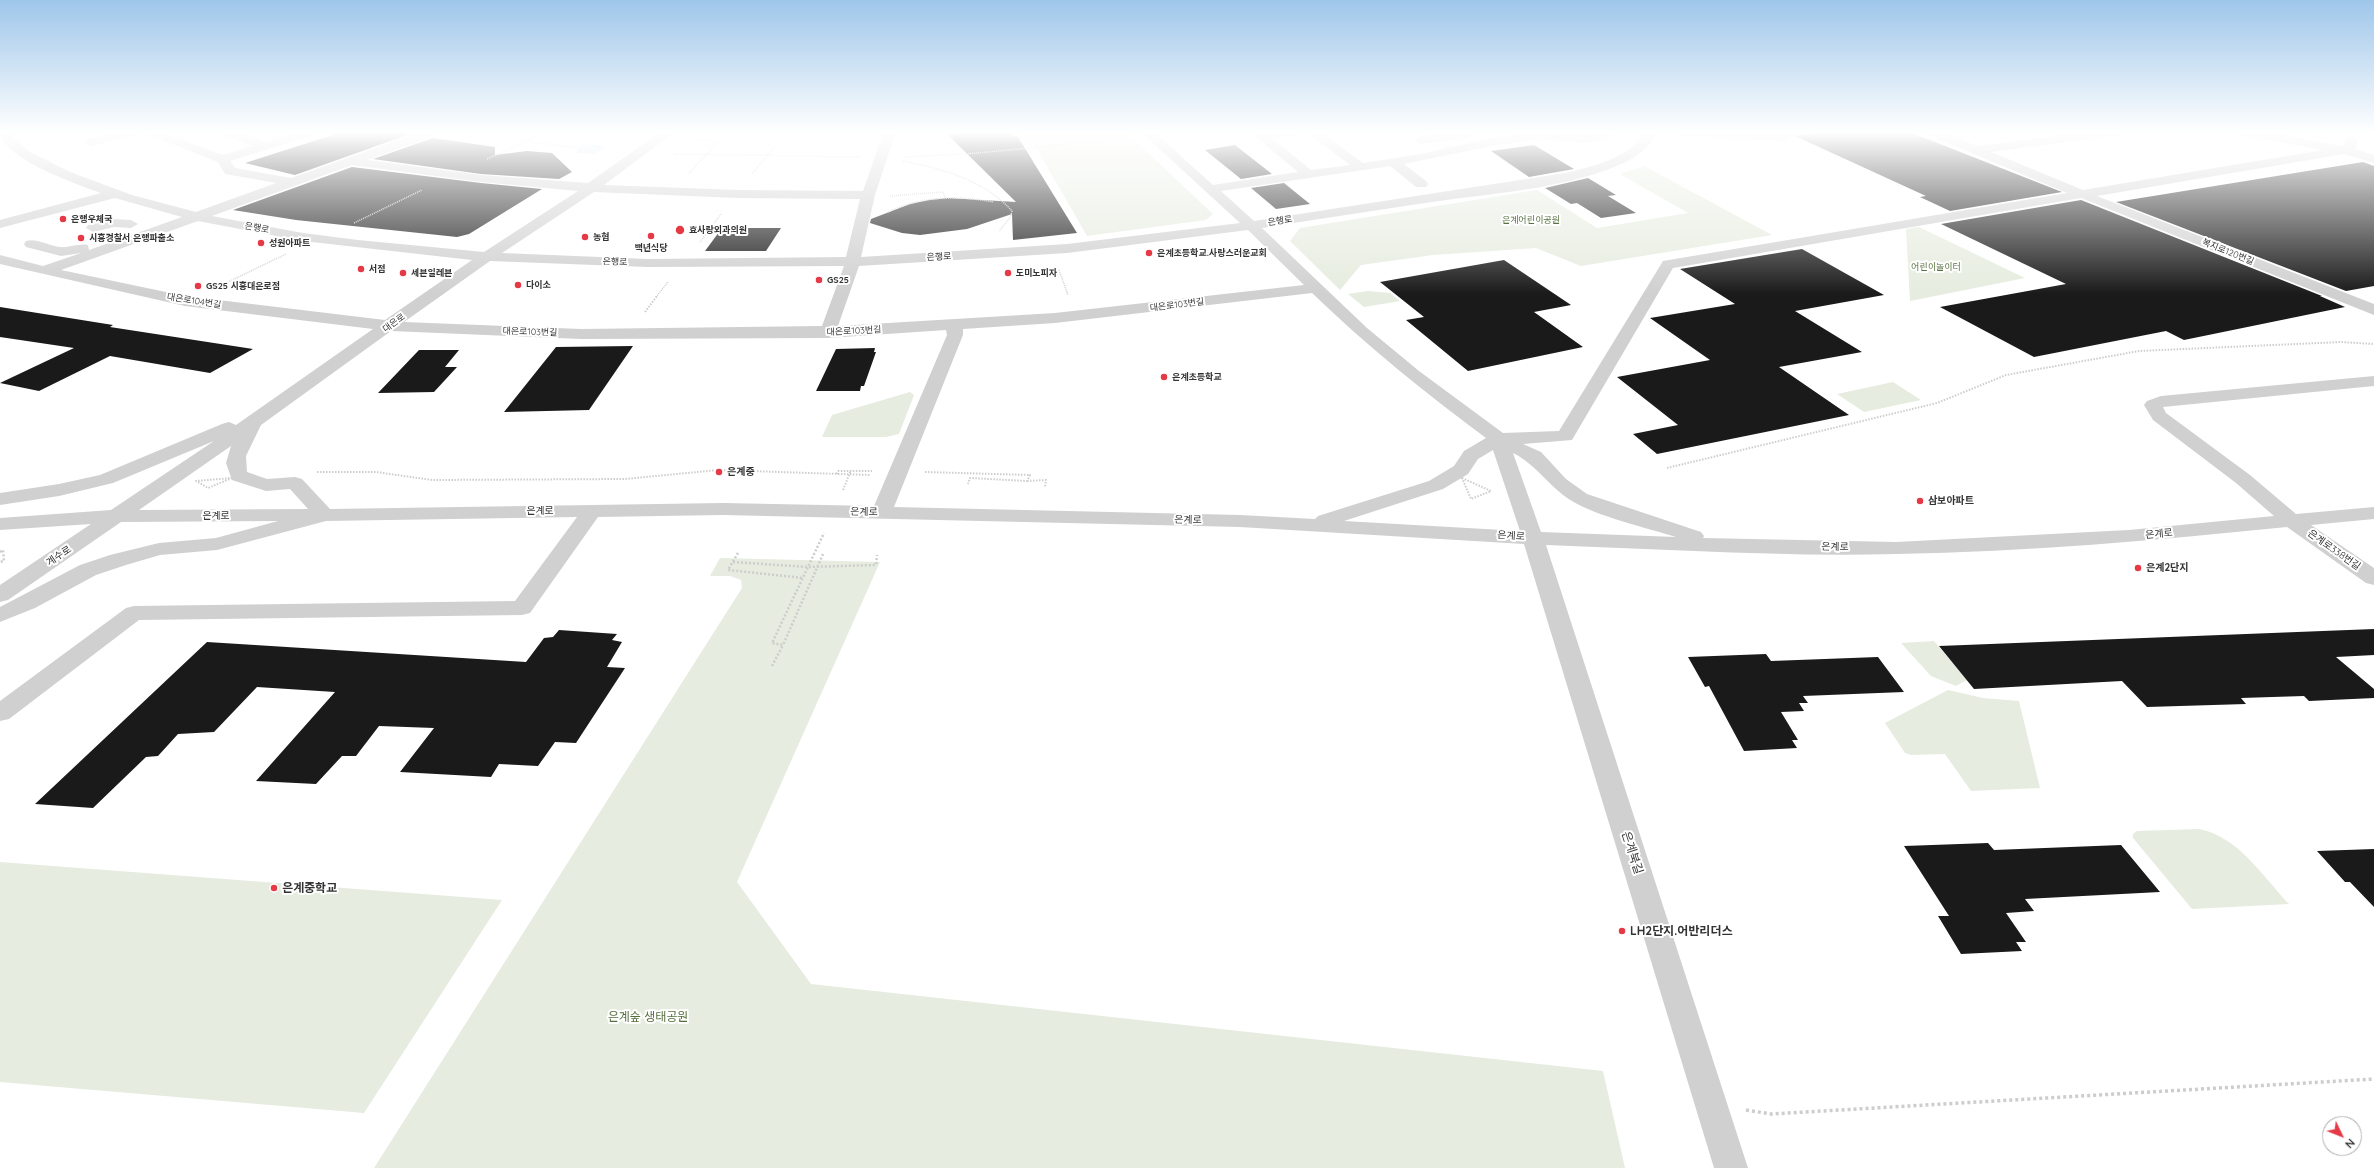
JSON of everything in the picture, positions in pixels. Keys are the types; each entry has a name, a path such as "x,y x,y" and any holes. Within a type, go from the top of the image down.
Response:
{"street":[{"name":"은행로","path":"95,186 114,194 196,216 313,237 485,258 684,264 853,262 1066,241 1139,241 1506,186"},
{"path":"44,271 280,186"},
{"path":"550,186 589,189 733,195 868,195"},
{"name":"대은로","path":"119,516 485,258 594,186"},
{"path":"828,332 853,262 871,186"},
{"name":"은행로","path":"1206,186 1250,225 1315,288 1413,375 1498,439 1534,456 1559,483 1580,498 1602,507 1722,545"},
{"path":"1210,189 1236,186"},
{"path":"1291,186 1298,191"},
{"name":"복지로120번길","path":"2061,186 2374,310"},
{"path":"1313,524 1436,485 1461,470 1471,455 1498,439 1565,436 1668,264 2134,186"},
{"path":"0,224 114,194"},
{"path":"114,230 171,210"},
{"path":"31,244 61,252 71,249 75,251 138,228 131,224 114,223 93,228"},
{"name":"대은로104번길","path":"0,259 44,271 185,301 390,326"},
{"name":"대은로103번길","path":"390,326 611,334 828,332 1055,318 1315,288"},
{"path":"2355,302 2374,298"},
{"path":"882,512 955,335 954,325"},
{"name":"은계로338번길","path":"2374,381 2161,401 2153,405 2159,416 2243,479 2293,522 2374,578"},
{"path":"0,498 59,490 106,479 260,416"},
{"path":"0,615 27,603 88,570 118,560 159,549 217,544 325,515 296,483 266,485 239,476 234,468 235,455 260,416"},
{"name":"은계북길","path":"1498,439 1533,538 1731,1168"},
{"name":"은계로","path":"0,524 119,516 325,515 723,509 1313,524 1533,538 1722,545 1896,548 2129,536 2374,514"},
{"path":"0,713 134,613 522,608 592,511"},
{"name":"계수로","path":"0,595 119,516"}],"path":[{"path":"977,186 1002,200 1012,211 1005,225 997,233"},
{"path":"348,226 426,188"},
{"path":"888,196 943,192 945,198"},
{"path":"886,213 909,204 945,198 959,197 993,202"},
{"path":"700,243 722,212"},
{"path":"220,286 290,252"},
{"path":"1058,265 1070,302"},
{"path":"641,317 668,282"},
{"path":"1668,468 1937,403 2006,375 2139,351 2341,342 2374,344"},
{"path":"311,472 376,472 432,480 625,479 718,470 876,475"},
{"path":"836,474 838,471 878,471"},
{"path":"922,472 1030,475 1028,481"},
{"path":"968,484 970,478 1028,481 1046,480 1045,487"},
{"path":"0,552 3,550 4,561 0,562"},
{"path":"738,553 728,570 790,578 803,578 772,644 783,645"},
{"path":"772,666 783,645 810,580 823,554"},
{"path":"733,562 808,567 876,564 878,555"},
{"path":"1711,1105 1771,1114 2374,1079"}],"green space":[{"path":"1058,186 1183,186 1213,214 1206,220 1087,236"},
{"name":"은계어린이공원","path":"1640,186 1680,186 1772,235 1581,266 1536,248 1433,255 1361,265 1340,290 1290,241 1300,228 1537,190 1597,228 1688,213"},
{"name":"어린이놀이터","path":"1919,227 2025,278 1910,301 1906,229"},
{"path":"1368,291 1390,293 1400,301 1364,307 1348,294"},
{"path":"1893,382 1921,400 1864,412 1837,394"},
{"path":"910,392 914,395 899,434 886,437 822,437 832,415"},
{"name":"은계숲 생태공원","path":"720,558 880,562 737,882 811,984 1603,1071 1625,1168 374,1168 742,588 741,580 730,576 710,576"},
{"path":"1934,641 1967,680 1956,686 1931,676 1901,643"},
{"path":"1948,690 1983,698 2019,701 2040,788 1971,791 1945,754 1911,755 1905,753 1885,723"},
{"path":"2199,829 2213,833 2238,849 2249,859 2289,904 2192,909 2133,838 2133,834 2137,831"},
{"path":"0,862 502,900 364,1113 0,1082"}],"building":[{"path":"301,186 506,186 542,189 469,234 457,237 296,220 233,210"},
{"path":"999,186 1048,186 1077,233 1013,240 1012,214 967,229 920,235 902,233 870,223 871,219 910,204 929,200 948,198 1016,202"},
{"path":"1267,186 1287,186 1310,204 1276,209 1251,188"},
{"path":"1556,186 1600,186 1616,195 1608,196 1636,213 1601,218 1577,203 1571,204 1545,188"},
{"path":"1903,186 2046,186 2062,192 1950,211 1920,197 1926,196"},
{"path":"2218,186 2374,186 2374,286 2346,291 2116,202"},
{"path":"2081,200 2322,296 2320,296 2345,307 2184,340 2166,331 2034,357 1940,307 2066,284 1941,224"},
{"path":"722,228 781,228 766,251 705,251"},
{"path":"1802,249 1884,295 1795,311 1862,352 1779,367 1849,415 1657,454 1633,434 1678,425 1617,377 1710,360 1650,318 1735,304 1680,269"},
{"path":"1504,260 1571,305 1534,312 1583,347 1468,371 1406,320 1424,317 1380,282"},
{"path":"0,307 113,325 110,327 253,349 210,373 110,356 39,391 0,383 74,348 0,337"},
{"path":"633,346 589,410 504,412 556,347"},
{"path":"875,348 874,352 876,352 864,386 861,386 860,391 816,391 836,349"},
{"path":"419,350 459,350 445,367 457,367 434,392 378,393"},
{"path":"2374,629 2374,655 2336,657 2374,689 2374,698 2309,701 2304,696 2241,698 2246,704 2147,707 2122,681 1974,689 1939,646"},
{"path":"559,630 617,634 612,640 622,642 607,667 625,668 576,743 555,742 538,766 499,764 491,777 400,772 434,728 379,726 356,756 342,756 316,784 256,781 335,692 257,687 214,732 178,734 158,756 146,757 93,808 35,804 207,642 526,662 544,638 553,637"},
{"path":"1766,654 1771,661 1878,657 1904,692 1803,696 1808,703 1799,703 1804,711 1781,712 1798,740 1792,740 1797,748 1744,751 1709,686 1705,687 1688,657"},
{"path":"1988,843 1994,850 2121,845 2160,892 2025,899 2034,911 2006,913 2026,942 2016,942 2022,951 1961,954 1938,916 1949,916 1904,846"},
{"path":"2374,849 2374,907 2350,882 2345,882 2317,851"}],"place":[{"name":"은행우체국","path":"63,219"},
{"name":"효사랑외과의원","path":"680,230"},
{"name":"백년식당","path":"651,236"},
{"name":"농협","path":"585,237"},
{"name":"시흥경찰서 은행파출소","path":"81,238"},
{"name":"성원아파트","path":"261,243"},
{"name":"은계초등학교.사랑스러운교회","path":"1149,253"},
{"name":"서점","path":"361,269"},
{"name":"세븐일레븐","path":"403,273"},
{"name":"도미노피자","path":"1008,273"},
{"name":"GS25","path":"819,280"},
{"name":"다이소","path":"518,285"},
{"name":"GS25 시흥대은로점","path":"198,286"},
{"name":"은계초등학교","path":"1164,377"},
{"name":"은계중","path":"719,472"},
{"name":"삼보아파트","path":"1920,501"},
{"name":"은계2단지","path":"2138,568"},
{"name":"은계중학교","path":"274,888"},
{"name":"LH2단지.어반리더스","path":"1622,931"}]}
